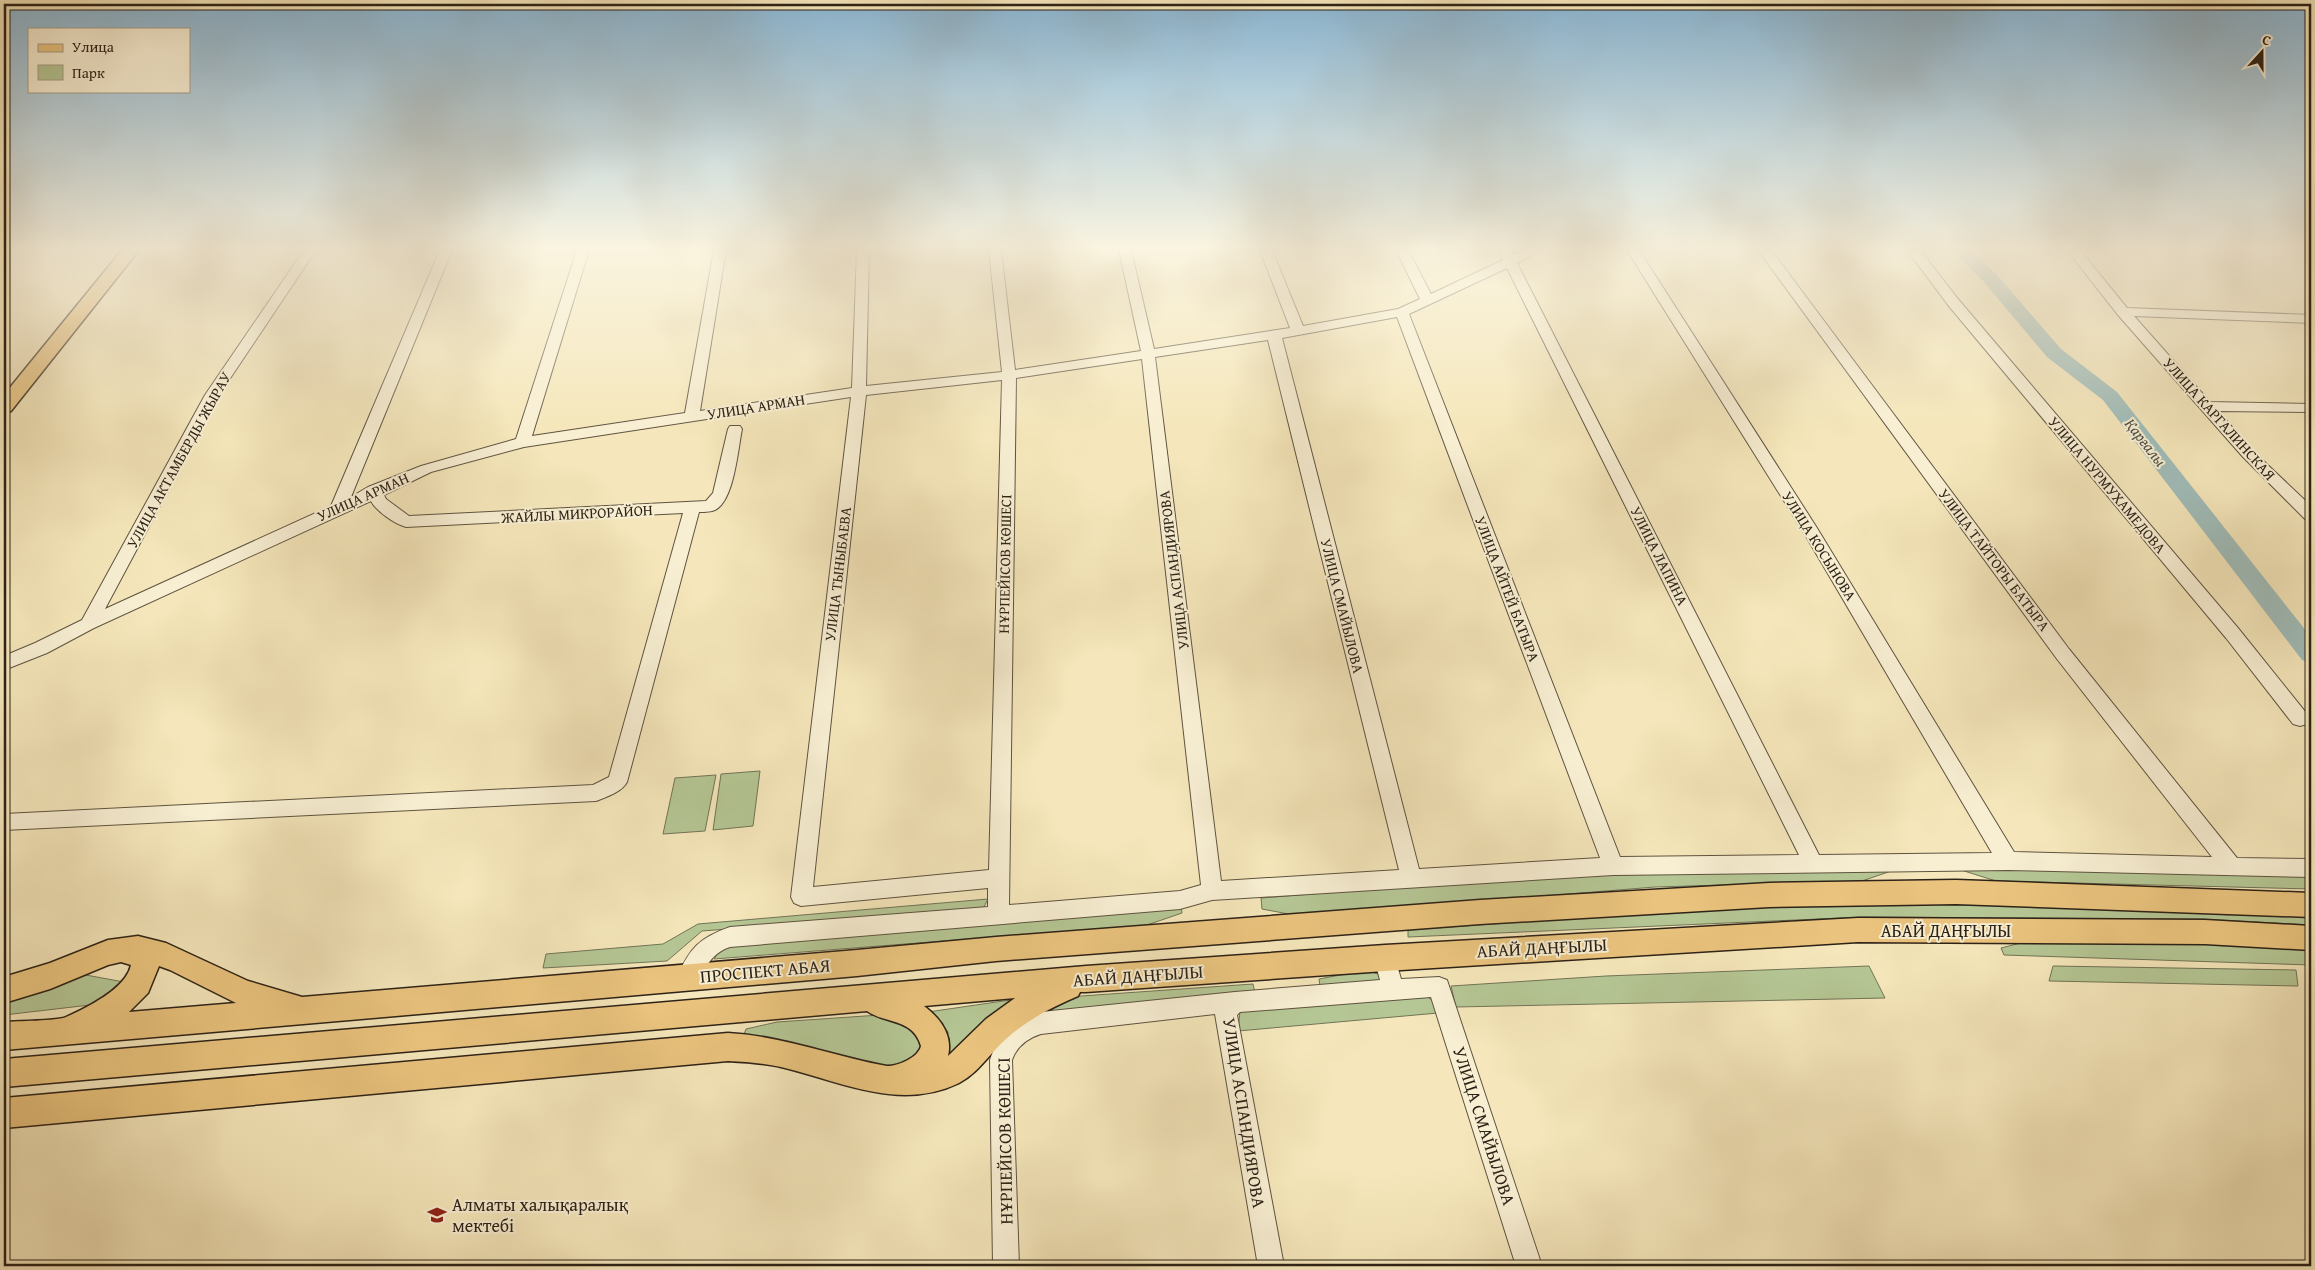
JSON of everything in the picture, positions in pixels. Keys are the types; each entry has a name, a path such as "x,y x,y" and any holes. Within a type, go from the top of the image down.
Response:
{"main road":[{"path":"4,407 83,309"},
{"name":"ПРОСПЕКТ АБАЯ","path":"4,1036 996,949 1480,912 1769,895 1956,892 2311,905"},
{"name":"АБАЙ ДАҢҒЫЛЫ","path":"4,1073 334,1045 456,1032 1086,979 1386,958 1858,930 2205,932 2311,938"},
{"path":"4,990 122,949 140,948 159,953 234,989 257,997 310,1010"},
{"path":"62,1032 104,1012 124,999 137,986 145,972 146,961 138,954 122,949"},
{"path":"4,1112 728,1047 763,1049 890,1080 909,1082 930,1080 949,1072 966,1060 1004,1022 1023,1008 1086,979"},
{"path":"845,1000 889,1004 907,1010 920,1018 932,1031 937,1043 936,1054 929,1064 920,1070 890,1080"}],"street":[{"name":"УЛИЦА АКТАМБЕРДЫ ЖЫРАУ","path":"88,624 212,395 270,309"},
{"path":"339,507 421,309"},
{"path":"524,442 565,309"},
{"path":"692,417 710,309"},
{"name":"УЛИЦА ТЫНЫБАЕВА","path":"861,309 859,391 801,897 999,878"},
{"name":"НҰРПЕЙІСОВ КӨШЕСІ","path":"998,913 1009,375 1002,309"},
{"name":"УЛИЦА АСПАНДИЯРОВА","path":"1138,309 1148,353 1212,891"},
{"path":"1289,309 1298,331"},
{"name":"УЛИЦА АРМАН","path":"4,663 41,648 88,624 374,491 426,469 524,442 859,391 1009,375 1148,353 1274,336 1402,312 1408,309"},
{"name":"УЛИЦА ЛАПИНА","path":"1535,309 1813,862"},
{"name":"УЛИЦА КОСЫНОВА","path":"1670,309 1811,532 2004,853"},
{"name":"УЛИЦА ТАЙТОРЫ БАТЫРА","path":"1808,309 2063,654 2230,864"},
{"name":"УЛИЦА НУРМУХАМЕДОВА","path":"1959,309 2232,633 2300,720"},
{"name":"УЛИЦА КАРГАЛИНСКАЯ","path":"2121,309 2248,454 2311,515"},
{"name":"УЛИЦА АЙТЕЙ БАТЫРА","path":"1402,312 1613,866"},
{"path":"2123,312 2311,319"},
{"name":"УЛИЦА СМАЙЫЛОВА","path":"1274,336 1410,877"},
{"path":"2207,406 2311,408"},
{"name":"ЖАЙЛЫ МИКРОРАЙОН","path":"374,491 380,502 406,522 710,506 721,493 735,429"},
{"path":"4,822 596,793 616,782 692,508"},
{"path":"688,977 699,954 719,940 730,937 998,913 1180,900 1212,891 1410,877 1613,866 1813,862 2004,853 2311,868"},
{"path":"1386,958 1393,989"},
{"name":"УЛИЦА АСПАНДИЯРОВА","path":"1271,1266 1226,1019 1229,1008 1236,1002 1439,987"},
{"name":"УЛИЦА СМАЙЫЛОВА","path":"1439,987 1529,1266"},
{"name":"НҰРПЕЙІСОВ КӨШЕСІ","path":"1006,1266 1001,1060 1004,1047 1012,1036 1028,1027 1041,1023 1236,1002"}],"green space":[{"path":"760,771 753,826 713,830 721,774"},
{"path":"716,775 705,831 663,834 675,778"},
{"path":"1892,867 1894,870 1862,881 1655,887 1299,916 1262,909 1261,898 1517,878"},
{"path":"1961,870 2179,870 2311,876 2311,889 1996,881"},
{"path":"988,899 983,909 702,931 667,961 543,968 546,954 663,944 698,924"},
{"path":"1858,903 2194,909 2311,914 2311,925 2199,919 1864,917 1408,937 1408,930 1616,915"},
{"path":"1181,905 1182,913 1147,925 714,959 723,946"},
{"path":"2036,939 2311,947 2311,965 2004,955 2001,948"},
{"path":"1869,966 1885,998 1456,1007 1451,986 1606,976"},
{"path":"2053,966 2296,970 2298,986 2049,981"},
{"path":"1367,970 1380,975 1380,979 1375,983 1320,986 1319,979"},
{"path":"86,975 129,983 90,1005 4,1015 4,1004"},
{"path":"1253,984 1255,993 1033,1013 1067,997"},
{"path":"1425,995 1433,1001 1438,1013 1238,1031 1240,1011"},
{"path":"1024,998 945,1058 948,1032 928,1012"},
{"path":"880,1015 914,1024 927,1041 909,1066 872,1065 797,1044 743,1037 746,1029 777,1022"}],"waterway":[{"name":"Қарғалы","path":"2017,309 2054,353 2110,396 2311,654"}],"place":[{"name":"Алматы халықаралық мектебі","path":"437,1215"}]}
